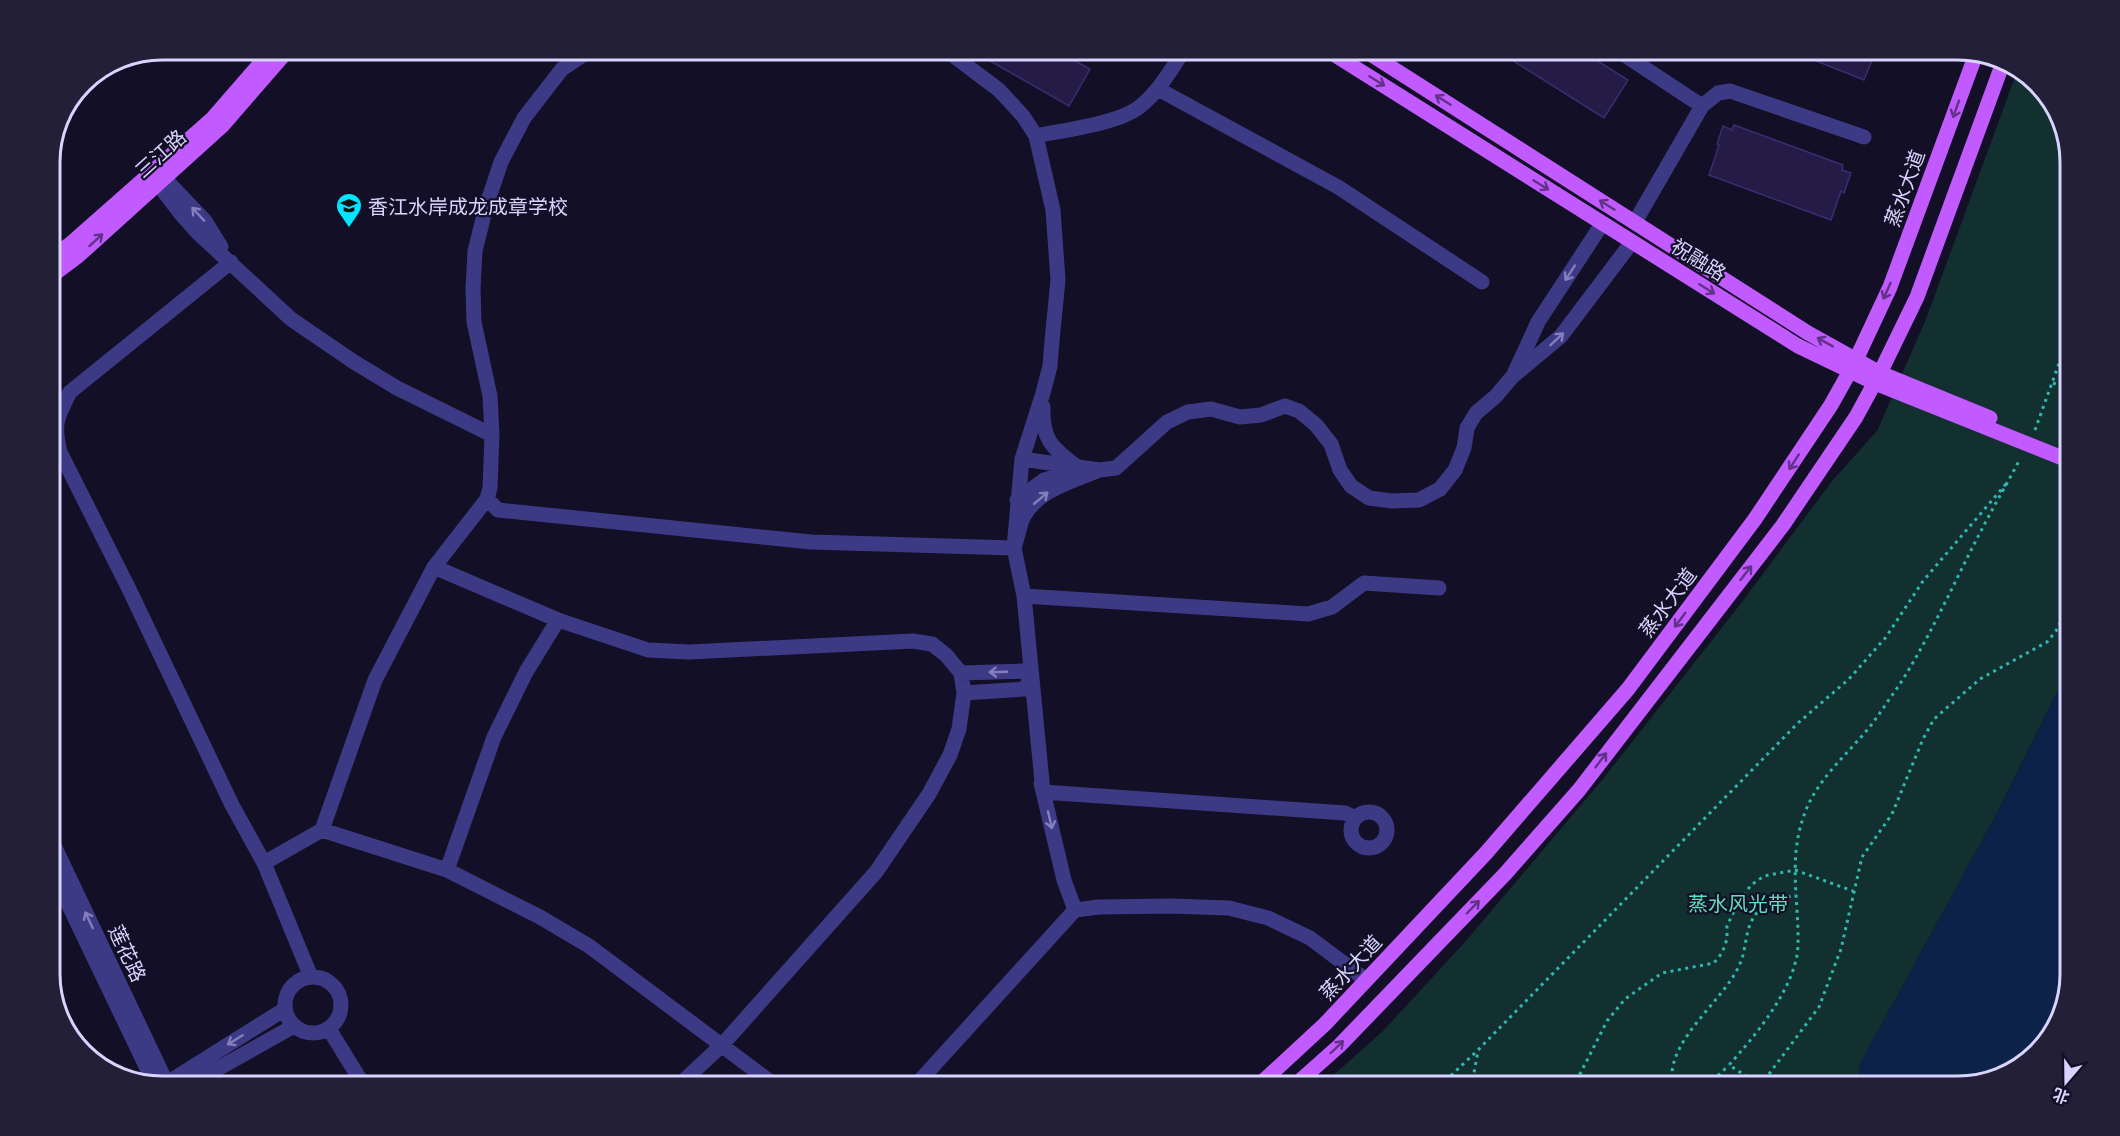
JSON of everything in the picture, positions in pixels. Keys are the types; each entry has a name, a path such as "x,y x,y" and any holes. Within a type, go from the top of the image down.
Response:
{"main road":[{"name":"三江路","path":"60,270 78,256 158,178 263,60"},
{"name":"三江路","path":"60,251 158,178 222,126 279,60"},
{"name":"祝融路","path":"1343,60 1798,346 1853,365"},
{"name":"祝融路","path":"1380,60 1808,333 1853,365 1878,378 2030,440 2060,449"},
{"name":"蒸水大道","path":"1268,1076 1325,1024 1486,853 1628,689 1755,519 1831,405 1853,365 1890,287 1973,62"},
{"path":"1305,1076 1339,1046 1505,874 1579,789 1783,525 1856,417 1878,378 1917,297 2001,69"},
{"name":"祝融路","path":"2030,440 2060,456"}],"street":[{"path":"264,863 322,830 375,680 434,567 487,499 490,488 492,435 490,396 474,322 475,251 501,162 524,118 562,69 575,60"},
{"path":"959,60 999,90 1023,116 1036,136 1053,210 1058,280 1050,366 1022,459 1014,548 1024,596 1030,736 1064,880 1075,910"},
{"path":"1036,136 1115,119 1138,109 1158,89 1177,60"},
{"path":"1632,60 1702,106"},
{"path":"1158,89 1338,187 1482,282"},
{"path":"1635,222 1702,106 1718,93 1730,91 1864,136"},
{"path":"158,178 181,214 291,319 397,388 492,435"},
{"path":"1512,377 1538,322 1602,224"},
{"path":"1017,500 1030,489 1056,475 1116,468 1167,422 1188,411 1211,409 1240,417 1261,415 1285,406 1299,411 1316,425 1331,444 1340,470 1352,486 1360,492 1369,498 1392,501 1419,500 1440,489 1455,470 1464,448 1467,429 1476,413 1496,396 1512,377 1561,336 1632,243"},
{"path":"60,410 70,392 231,262"},
{"path":"1043,393 1042,426 1048,442 1078,467"},
{"path":"60,452 129,589 232,805 264,863 311,977"},
{"path":"1022,459 1099,470"},
{"path":"1014,548 1023,519 1043,495 1060,485 1099,470"},
{"path":"487,499 498,510 811,542 1014,548"},
{"path":"434,567 558,620 648,650 689,652 913,641 932,644 946,655 961,674 964,693 960,729 950,755 929,794 883,862 722,1045 689,1076"},
{"path":"1024,596 1308,614 1332,607 1364,583 1439,588"},
{"path":"447,870 494,737 526,672 558,620"},
{"path":"961,674 1026,680"},
{"path":"964,693 1026,680"},
{"path":"1043,792 1345,813 1356,818"},
{"path":"322,830 447,870 540,917 589,946 763,1076"},
{"name":"莲花路","path":"60,859 158,1076"},
{"name":"莲花路","path":"60,886 157,1076"},
{"path":"924,1076 1075,910 1151,906 1228,908 1268,918 1310,938 1366,980"},
{"path":"311,977 320,978 336,988 342,1005 336,1023 320,1033 310,1034 294,1026 288,1018 285,1000 294,984 311,977"},
{"path":"177,1076 285,1010"},
{"path":"205,1076 294,1026"},
{"path":"329,1029 358,1076"}],"path":[{"path":"1717,1076 1749,1043 1775,1005 1791,973 1798,947 1795,895 1797,839 1806,809 1826,777 1872,724 1898,686 1932,628 2030,440 2060,362"},
{"path":"2053,383 2060,385"},
{"path":"1451,1076 1479,1050 1798,723 1849,679 1886,637 1923,582 2006,483"},
{"path":"1767,1076 1819,1007 1841,949 1862,857 1892,814 1923,739 1934,719 1980,679 2047,642 2060,623"},
{"path":"1579,1076 1607,1021 1625,999 1662,974 1714,963 1722,953 1727,926 1737,905 1751,885 1764,876 1795,870 1853,891"},
{"path":"1670,1076 1679,1051 1703,1013 1731,983 1741,962 1749,923 1762,906 1795,895"},
{"path":"1472,1076 1479,1050"},
{"path":"1729,1065 1745,1076"}],"green space":[{"name":"蒸水风光带","path":"2015,77 2035,95 2050,117 2060,155 2060,686 1995,817 1860,1064 1859,1076 1332,1076 1383,1031 1465,942 1603,779 1742,602 1832,481 1877,431 1926,319"}],"water":[{"path":"2060,686 2060,974 2057,1001 2050,1019 2043,1031 2025,1051 2003,1066 1985,1073 1958,1076 1859,1076 1860,1064 1995,817"}],"building":[{"path":"988,60 1073,60 1090,69 1069,106"},
{"path":"1512,60 1596,60 1628,80 1604,118"},
{"path":"1814,60 1872,60 1864,80"},
{"path":"1734,125 1843,165 1842,170 1851,173 1844,193 1841,191 1831,220 1709,175 1723,126 1732,130"}],"place":[{"name":"香江水岸成龙成章学校","path":"349,229"}]}
